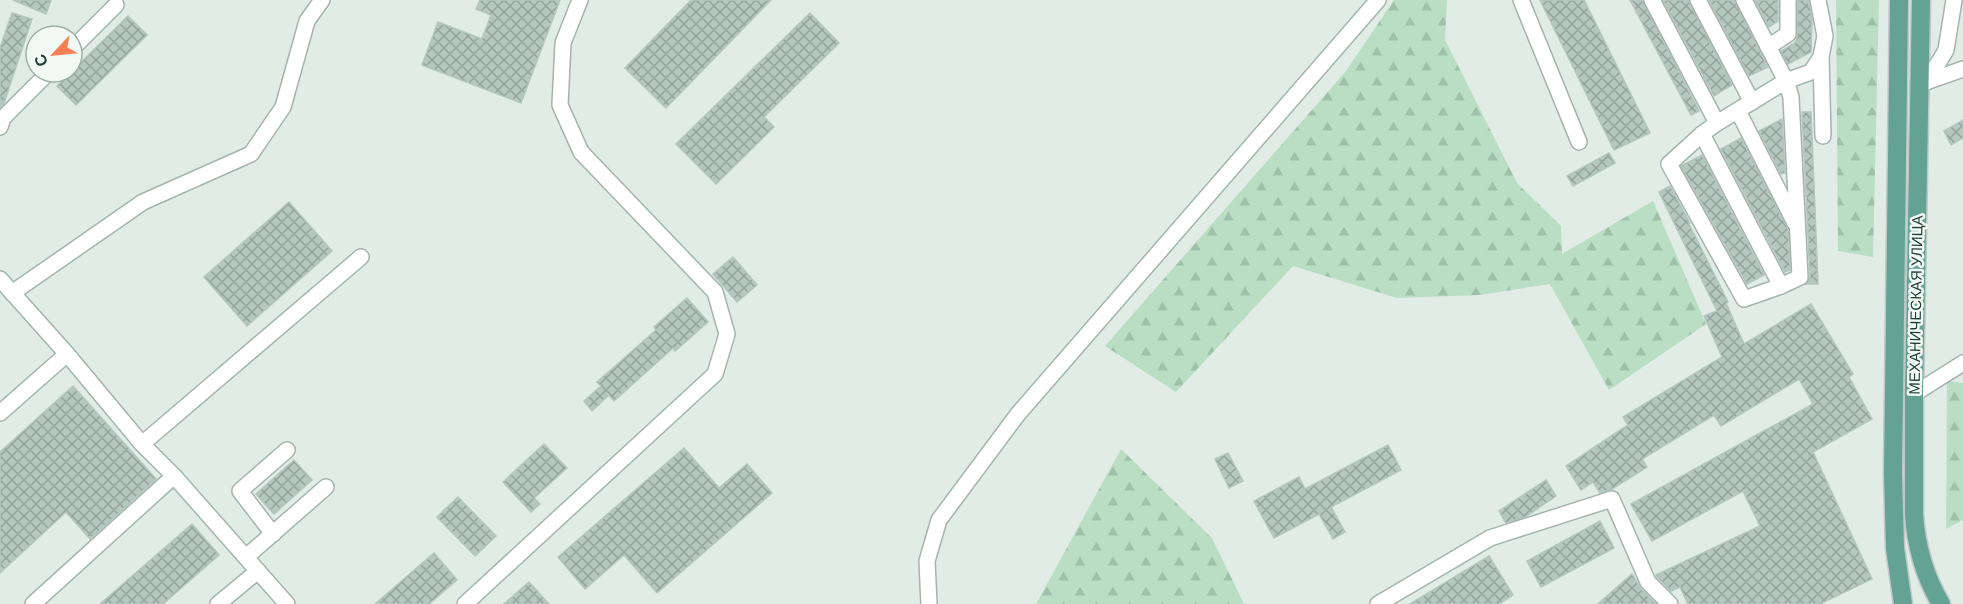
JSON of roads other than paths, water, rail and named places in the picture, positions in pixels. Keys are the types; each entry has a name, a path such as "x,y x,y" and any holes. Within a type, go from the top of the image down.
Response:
{"main road":[{"name":"МЕХАНИЧЕСКАЯ УЛИЦА","path":"1899,0 1893,473 1894,548 1903,604"},
{"name":"МЕХАНИЧЕСКАЯ УЛИЦА","path":"1921,0 1923,83 1914,394 1915,533 1926,570 1941,604"}],"lane":[{"path":"12,293 143,202 250,154 283,107 307,21 322,0"},
{"path":"465,604 715,374 728,334 715,292 581,152 560,105 563,43 580,0"},
{"path":"929,604 927,561 939,520 1018,414 1378,0"},
{"path":"1521,0 1580,142"},
{"path":"1652,0 1717,123"},
{"path":"1698,0 1752,102"},
{"path":"1744,0 1786,81 1791,97 1800,277 1744,300 1669,164 1717,123 1786,81 1811,72 1821,57"},
{"path":"1768,47 1788,34 1788,0"},
{"path":"1818,0 1825,36 1821,57 1823,136"},
{"path":"1923,83 1946,50 1954,0"},
{"path":"84,37 116,5"},
{"path":"1923,83 1963,69"},
{"path":"0,127 3,118 37,84"},
{"path":"1738,111 1797,226"},
{"path":"1702,134 1781,286"},
{"path":"142,444 361,257"},
{"path":"0,279 67,354 142,444 174,476 287,604"},
{"path":"0,413 67,354"},
{"path":"1914,394 1963,363"},
{"path":"273,534 240,490 287,450"},
{"path":"33,604 174,476"},
{"path":"246,558 326,487"},
{"path":"1378,604 1490,538 1612,499 1648,582 1670,604"},
{"path":"218,604 258,571"}]}
